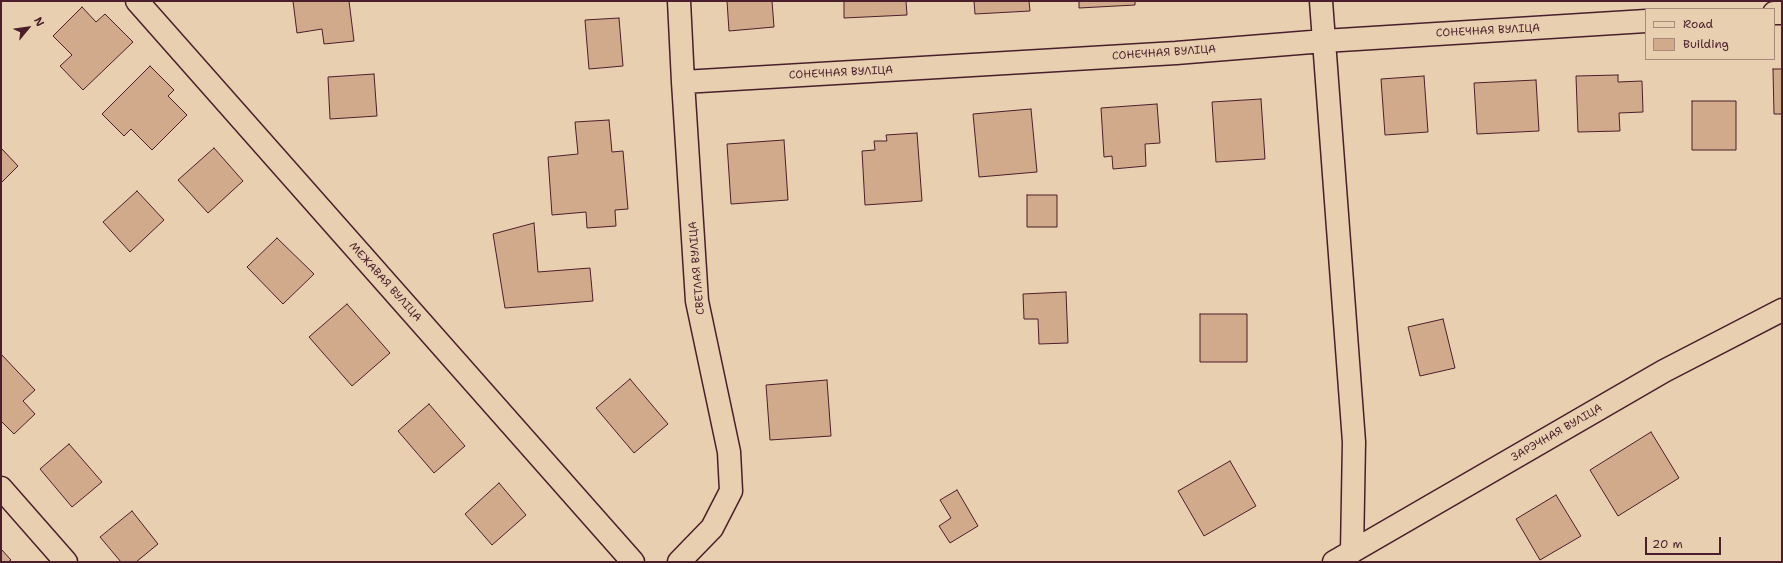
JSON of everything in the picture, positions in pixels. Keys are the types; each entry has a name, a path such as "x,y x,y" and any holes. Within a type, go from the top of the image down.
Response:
{"street":[{"name":"МЕЖАВАЯ ВУЛІЦА","path":"137,1 633,562"},
{"name":"СВЕТЛАЯ ВУЛІЦА","path":"679,1 698,301 729,452 731,491 712,528 679,562"},
{"path":"1321,1 1354,442 1343,557"},
{"name":"СОНЕЧНАЯ ВУЛІЦА","path":"683,82 1176,53 1324,41 1645,21"},
{"name":"ЗАРЭЧНАЯ ВУЛІЦА","path":"1343,557 1664,371 1782,310"},
{"path":"1,488 66,562"}],"building":[{"path":"293,1 349,1 354,41 324,44 322,29 297,33"},
{"path":"727,1 772,1 774,27 729,31"},
{"path":"844,1 906,1 907,15 844,18"},
{"path":"974,1 1029,1 1030,11 975,14"},
{"path":"1079,1 1135,1 1135,5 1079,8"},
{"path":"82,7 96,22 105,14 133,42 83,90 60,66 72,55 53,36"},
{"path":"619,18 623,66 589,69 585,20"},
{"path":"150,66 174,90 168,96 187,115 152,150 131,129 124,136 102,114"},
{"path":"1773,69 1782,69 1782,114 1774,114"},
{"path":"374,74 377,116 330,119 328,77"},
{"path":"1618,75 1618,82 1642,81 1643,112 1619,113 1620,131 1578,132 1576,76"},
{"path":"1424,76 1428,132 1385,135 1381,79"},
{"path":"1536,80 1539,131 1477,134 1474,83"},
{"path":"1261,99 1265,159 1216,162 1212,102"},
{"path":"1692,101 1736,101 1736,150 1692,150"},
{"path":"1157,104 1160,143 1145,144 1146,166 1113,169 1112,156 1104,157 1101,108"},
{"path":"1031,109 1037,172 979,177 973,114"},
{"path":"609,120 612,152 623,151 628,209 615,210 616,226 587,228 586,212 552,215 548,157 578,154 575,122"},
{"path":"917,133 922,201 865,205 862,151 875,150 874,141 887,141 886,135"},
{"path":"784,140 788,200 731,204 727,144"},
{"path":"1,148 18,166 1,183"},
{"path":"214,148 243,181 208,213 178,180"},
{"path":"137,191 164,220 130,252 103,222"},
{"path":"1027,195 1057,195 1057,227 1027,227"},
{"path":"534,223 538,272 590,268 593,301 505,308 493,234"},
{"path":"277,238 314,274 283,304 247,267"},
{"path":"1066,292 1068,343 1039,344 1038,319 1024,319 1023,294"},
{"path":"347,304 390,353 352,386 309,337"},
{"path":"1200,314 1247,314 1247,362 1200,362"},
{"path":"1443,319 1455,368 1420,376 1408,327"},
{"path":"1,354 35,390 23,401 35,414 14,434 1,421"},
{"path":"630,379 668,424 634,453 596,408"},
{"path":"827,380 831,436 770,440 766,385"},
{"path":"429,404 465,446 434,473 398,431"},
{"path":"1651,432 1679,478 1618,516 1590,470"},
{"path":"69,444 102,482 72,507 40,469"},
{"path":"1230,461 1256,506 1204,536 1178,491"},
{"path":"499,483 526,515 492,545 465,514"},
{"path":"957,490 978,526 950,543 939,526 951,518 940,500"},
{"path":"1556,495 1581,536 1540,560 1516,519"},
{"path":"132,511 158,544 136,562 121,562 100,537"},
{"path":"1,549 11,560 8,562 1,562"}]}
